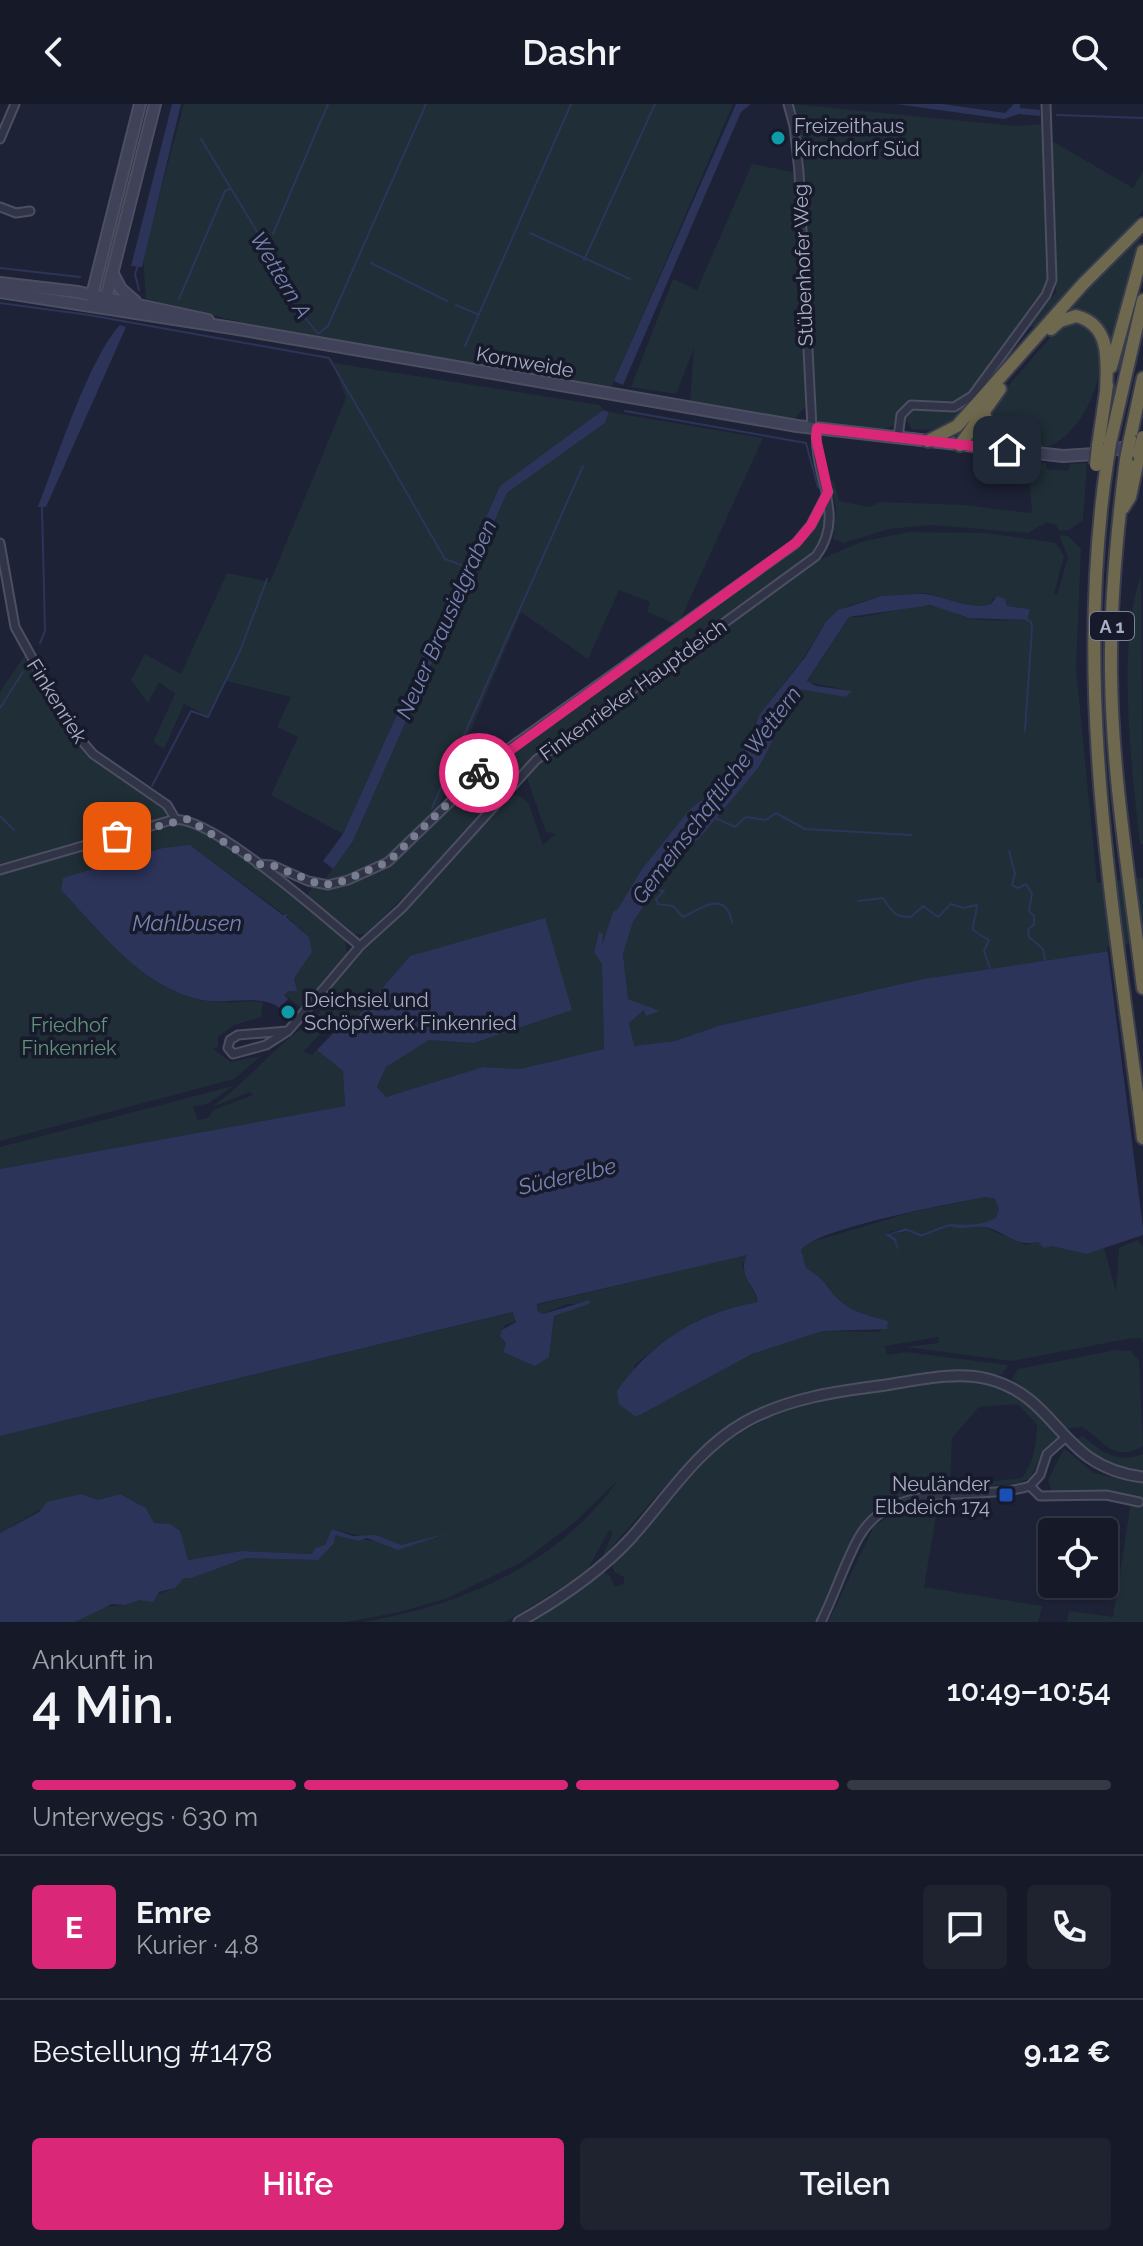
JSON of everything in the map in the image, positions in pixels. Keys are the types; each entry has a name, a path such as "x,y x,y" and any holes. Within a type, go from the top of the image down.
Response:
{"highway":[{"path":"928,441 957,426 1083,284 1143,224"},
{"path":"1106,392 1143,251"},
{"name":"A 1","path":"1143,300 1101,464 1102,496 1092,658 1098,773 1143,1138"},
{"path":"960,445 984,410 1053,327 1076,316 1091,322 1103,338 1106,392 1104,445"},
{"name":"A 1","path":"1143,378 1136,446 1119,514 1111,671 1114,739 1143,988"},
{"path":"984,410 988,434 1007,450"},
{"path":"957,426 960,445"}],"main road":[{"path":"140,104 92,295 97,306 106,298 155,104"},
{"path":"112,271 121,289 143,306"},
{"name":"Kornweide","path":"0,283 92,295 232,328"},
{"name":"Kornweide","path":"0,292 232,328 814,428 1080,456 1136,446"}],"street":[{"path":"0,139 15,104"},
{"name":"Stübenhofer Weg","path":"788,104 794,126 799,172 804,331 814,428"},
{"path":"898,437 901,415 911,405 954,407 972,396 1050,288 1046,104"},
{"path":"0,207 16,213 30,211"},
{"name":"Finkenrieker Hauptdeich","path":"288,1031 238,1035 230,1040 228,1048 233,1054 246,1052 288,1031 360,946 402,908 536,760 816,556 829,530 828,492 814,428"},
{"name":"Finkenrieker Hauptdeich","path":"258,864 272,865 308,881 328,885 348,880 388,862 498,756 795,544 811,525 828,492"},
{"name":"Finkenriek","path":"0,543 15,627 71,728 93,754 167,805 176,820 197,823 258,864"},
{"path":"0,870 176,820"},
{"path":"258,864 360,946"},
{"path":"519,1622 560,1598 613,1556 718,1441 744,1422 774,1408 863,1388 970,1376 988,1379 1022,1394 1097,1465 1143,1477"},
{"path":"821,1622 859,1536 884,1508 908,1500 1030,1486 1040,1475 1047,1454 1065,1438"},
{"path":"1030,1486 1040,1496 1106,1495 1139,1502"}],"green space":[{"path":"144,104 134,168 106,283 99,282"},
{"path":"184,104 733,104 610,391 274,330 146,299 143,256"},
{"path":"792,104 1015,126 1041,124 1047,287 969,393 962,398 947,402 907,401 893,426 883,429 821,423 816,418 808,331 804,162"},
{"path":"1052,141 1133,188 1143,171 1143,210 1128,231 1089,266 1036,327 1028,327 1056,292"},
{"path":"752,164 798,173 802,331 809,403 794,419 690,404 694,348 676,394 631,387 673,279 697,290"},
{"path":"1136,237 1141,237 1109,345 1101,328 1091,318 1059,316"},
{"path":"1072,321 1090,329 1099,347 1099,370 1092,396 1080,420 1062,439 1041,448 1002,437 991,422 996,400 1060,326"},
{"path":"333,363 600,405 603,410 500,486 343,834 271,795 298,737 277,727 291,697 227,681 207,716 184,704 164,749 153,742 175,694 159,682 148,703 131,680 145,654 181,674 227,573 270,582 346,398"},
{"path":"918,407 964,409 941,426 928,430 912,429 906,420 907,413"},
{"path":"609,412 763,438 678,625 647,612 650,602 619,590 588,659 521,612 434,817 396,855 372,871 321,885 353,841 507,493 605,423"},
{"path":"1028,462 1046,463 1046,469 1068,471 1070,464 1087,463 1083,520 1069,530 1059,531 1056,525 1047,522 1028,533 931,525 889,529 843,543 833,539 836,509 831,482 834,481 839,501 869,507 880,502 965,505 1028,513 1032,512"},
{"path":"825,503 824,532 810,556 535,757 406,895 365,934 349,934 305,898 314,885 355,880 389,864 508,753 794,551 815,528"},
{"path":"908,532 987,533 1056,543 1064,556 1054,594 1057,595 1068,557 1059,535 1068,536 1081,549 1076,668 1097,883 1143,878 1143,946 923,979 718,1026 675,1041 633,1046 629,1023 644,1010 647,1009 646,1015 660,1011 628,999 623,954 633,922 674,860 699,839 759,767 799,688 846,697 851,691 807,682 849,617 929,606 977,619 1026,620 1030,609 1007,606 1005,599 992,598 991,604 976,607 925,593 882,596 847,606 825,623 805,656 759,715 739,762 720,778 719,787 690,809 642,869 602,946 603,934 599,931 594,952 602,964 604,1049 520,1069 483,1067 386,1097 377,1087 386,1067 429,1040 473,1043 410,956 344,1032 332,1021 322,1031 307,1016 312,1010 317,1015 321,1011 316,1006 370,941 508,796 518,795 528,802 543,845 555,834 546,832 528,781 527,774 536,764 817,561 861,542"},
{"path":"1141,576 1143,844 1140,844 1133,781 1128,708 1129,637 1133,604"},
{"path":"25,655 76,740 92,756 166,807 165,817 0,866 0,692"},
{"name":"Friedhof Finkenriek","path":"184,823 236,851 345,939 347,955 302,1008 284,995 288,990 297,991 294,978 309,937 285,915 190,845 63,878 61,890 92,924 126,958 163,985 207,1001 263,1002 261,1017 234,1025 218,1037 218,1047 213,1049 231,1062 261,1056 234,1079 0,1141 0,875"},
{"path":"310,1024 320,1034 303,1052 312,1055 317,1050 343,1071 345,1106 0,1169 0,1147 233,1086 209,1103 193,1107 198,1120 208,1118 213,1110 253,1095 250,1092 212,1107 286,1041"},
{"path":"986,1197 995,1199 999,1209 996,1219 979,1224 948,1224 921,1234 904,1228 889,1232 887,1237 894,1241 890,1234 908,1231 921,1237 950,1226 984,1227 1026,1245 1038,1242 1086,1254 1104,1248 1116,1291 1119,1248 1137,1240 1143,1247 1143,1343 1141,1338 1132,1338 1012,1361 906,1347 939,1343 938,1337 885,1346 887,1355 906,1352 1008,1365 1002,1375 944,1371 823,1390 721,1433 689,1459 602,1558 613,1532 609,1530 589,1567 506,1622 363,1622 436,1605 506,1576 567,1535 594,1510 618,1480 575,1522 522,1562 448,1598 396,1613 346,1622 75,1622 101,1607 125,1605 175,1588 184,1577 192,1578 246,1558 318,1560 334,1535 405,1546 446,1535 401,1545 332,1529 325,1545 315,1548 312,1554 241,1551 188,1560 165,1524 154,1523 146,1508 120,1494 98,1500 81,1494 53,1502 0,1533 0,1436 514,1312 516,1321 505,1325 500,1336 513,1356 535,1366 549,1357 554,1316 589,1304 567,1304 543,1314 536,1311 536,1305 748,1254 742,1265 758,1302 706,1317 662,1343 634,1366 636,1417 752,1354 823,1331 879,1332 888,1321 849,1307 806,1268 801,1250 804,1244 912,1212"},
{"path":"1116,1350 1131,1351 1139,1361 1143,1446 1132,1451 1109,1448 1082,1427 1065,1429 1034,1395 1012,1379 1018,1369"},
{"path":"969,1381 1008,1392 1041,1415 1058,1437 1045,1449 1030,1478 1018,1483 918,1496 898,1501 870,1516 846,1553 817,1622 527,1622 602,1571 610,1576 615,1587 624,1584 624,1577 615,1572 611,1565 613,1561 693,1471 723,1445 748,1429 776,1415 840,1396 939,1382","holes":["1018,1404 1037,1425 1032,1460 1022,1478 950,1486 952,1438 979,1407"]},
{"path":"1083,1436 1110,1455 1125,1458 1143,1454 1143,1472 1098,1458 1074,1440"},
{"path":"1064,1448 1094,1473 1143,1484 1143,1622 1067,1622 1069,1611 1113,1617 1131,1502 1089,1494 1053,1496 1048,1480"},
{"path":"938,1504 924,1587 1042,1606 1038,1622 828,1622 874,1526 900,1509"}],"water":[{"path":"172,104 181,104 142,267 131,266"},
{"path":"736,104 751,104 741,112 623,385 614,381"},
{"path":"896,104 943,104 1005,113 1014,104 1020,104 1020,108 1040,110 1040,116 1019,114 1004,119"},
{"path":"120,325 126,327 46,507 38,507 85,385 108,340"},
{"name":"Neuer Brausielgraben","path":"603,410 609,412 605,423 507,493 353,841 333,869 323,861 343,834 500,486"},
{"path":"925,594 972,606 991,604 997,596 1005,599 1007,606 1030,609 1027,620 969,618 930,605 849,617 807,681 816,686 852,691 846,697 799,689 759,767 699,839 674,860 633,922 623,954 628,999 660,1011 646,1016 644,1010 629,1023 634,1046 675,1041 718,1026 923,979 1143,946 1143,1235 1086,1254 1052,1246 1044,1248 1038,1242 1018,1241 984,1227 950,1226 921,1237 908,1231 890,1234 896,1239 899,1253 894,1241 885,1235 905,1228 921,1234 949,1224 990,1221 996,1218 999,1209 995,1199 986,1197 832,1233 801,1250 806,1268 849,1307 888,1321 887,1329 823,1331 752,1354 636,1417 619,1404 617,1391 645,1358 696,1322 716,1313 758,1302 745,1274 747,1255 537,1304 537,1311 543,1314 590,1300 589,1304 554,1316 549,1357 535,1366 503,1352 506,1344 500,1336 502,1330 516,1322 513,1312 0,1436 0,1169 345,1106 343,1071 317,1050 339,1027 344,1032 410,956 545,918 572,1010 473,1043 429,1040 386,1067 377,1087 386,1097 483,1067 520,1069 604,1049 602,964 594,952 599,931 603,934 602,946 613,912 618,909 642,869 690,809 719,787 720,778 738,763 735,758 747,749 759,715 806,656 825,623 838,610 882,596"},
{"name":"Mahlbusen","path":"190,845 283,915 288,914 286,917 309,937 312,952 294,978 297,991 288,991 284,995 288,999 280,1008 263,1001 201,1000 159,983 107,940 61,890 63,878 163,848"},
{"path":"81,1494 98,1500 120,1494 146,1508 154,1523 170,1524 180,1531 188,1560 241,1551 312,1554 315,1548 325,1545 332,1529 353,1536 376,1535 401,1545 449,1533 398,1550 367,1538 359,1541 335,1535 334,1543 318,1560 246,1558 192,1578 184,1578 175,1588 159,1592 153,1602 140,1600 125,1605 112,1604 75,1622 0,1622 0,1533 39,1512 47,1502"}],"pier":[{"path":"1143,942 1143,1228 1107,947"}],"waterway":[{"path":"273,234 328,104"},
{"name":"Wettern A","path":"201,139 267,248 294,303 318,334 328,326 426,104"},
{"path":"465,346 571,104"},
{"path":"584,260 655,104"},
{"path":"1057,115 1143,118"},
{"path":"179,299 225,191 230,189"},
{"path":"530,233 630,279"},
{"path":"371,263 447,301"},
{"path":"138,265 135,274 139,290"},
{"path":"0,268 80,277"},
{"name":"Neuer Brausielgraben","path":"0,303 89,315 329,358 445,559 464,566"},
{"path":"456,305 477,314"},
{"path":"625,411 806,443 818,487"},
{"path":"432,808 583,466"},
{"path":"40,643 45,631 42,507"},
{"path":"152,786 191,711 208,717 240,651 267,579"},
{"path":"1024,618 1031,622 1032,628 1025,731"},
{"path":"0,708 23,672"},
{"name":"Gemeinschaftliche Wettern","path":"715,818 735,827 746,817 766,820 776,813 805,829 911,835"},
{"path":"0,816 14,830"},
{"path":"1009,851 1015,874 1012,885 1018,888 1026,884 1032,894 1029,911 1034,916 1034,925 1028,929 1029,937 1043,949 1045,960"},
{"name":"Gemeinschaftliche Wettern","path":"653,889 664,891 656,899 658,904 673,906 683,917 704,906 718,904 729,912 732,923"},
{"path":"858,901 883,898 891,910 905,917 911,917 923,906 938,917 951,904 963,908 977,905 973,927 976,933 989,940 984,951 990,968"}],"way so far":[{"path":"117,836 172,820 188,819 258,864 272,865 308,881 328,885 372,871 388,862 479,773"}],"place":[{"name":"Freizeithaus Kirchdorf Süd","path":"778,138"},
{"name":"Deichsiel und Schöpfwerk Finkenried","path":"288,1012"},
{"name":"Neuländer Elbdeich 174","path":"1006,1495"}],"route":[{"path":"479,773 498,756 797,542 811,525 828,492 816,438 817,428 1007,450"}],"water label":[{"name":"Süderelbe","path":"567,1176"}]}
